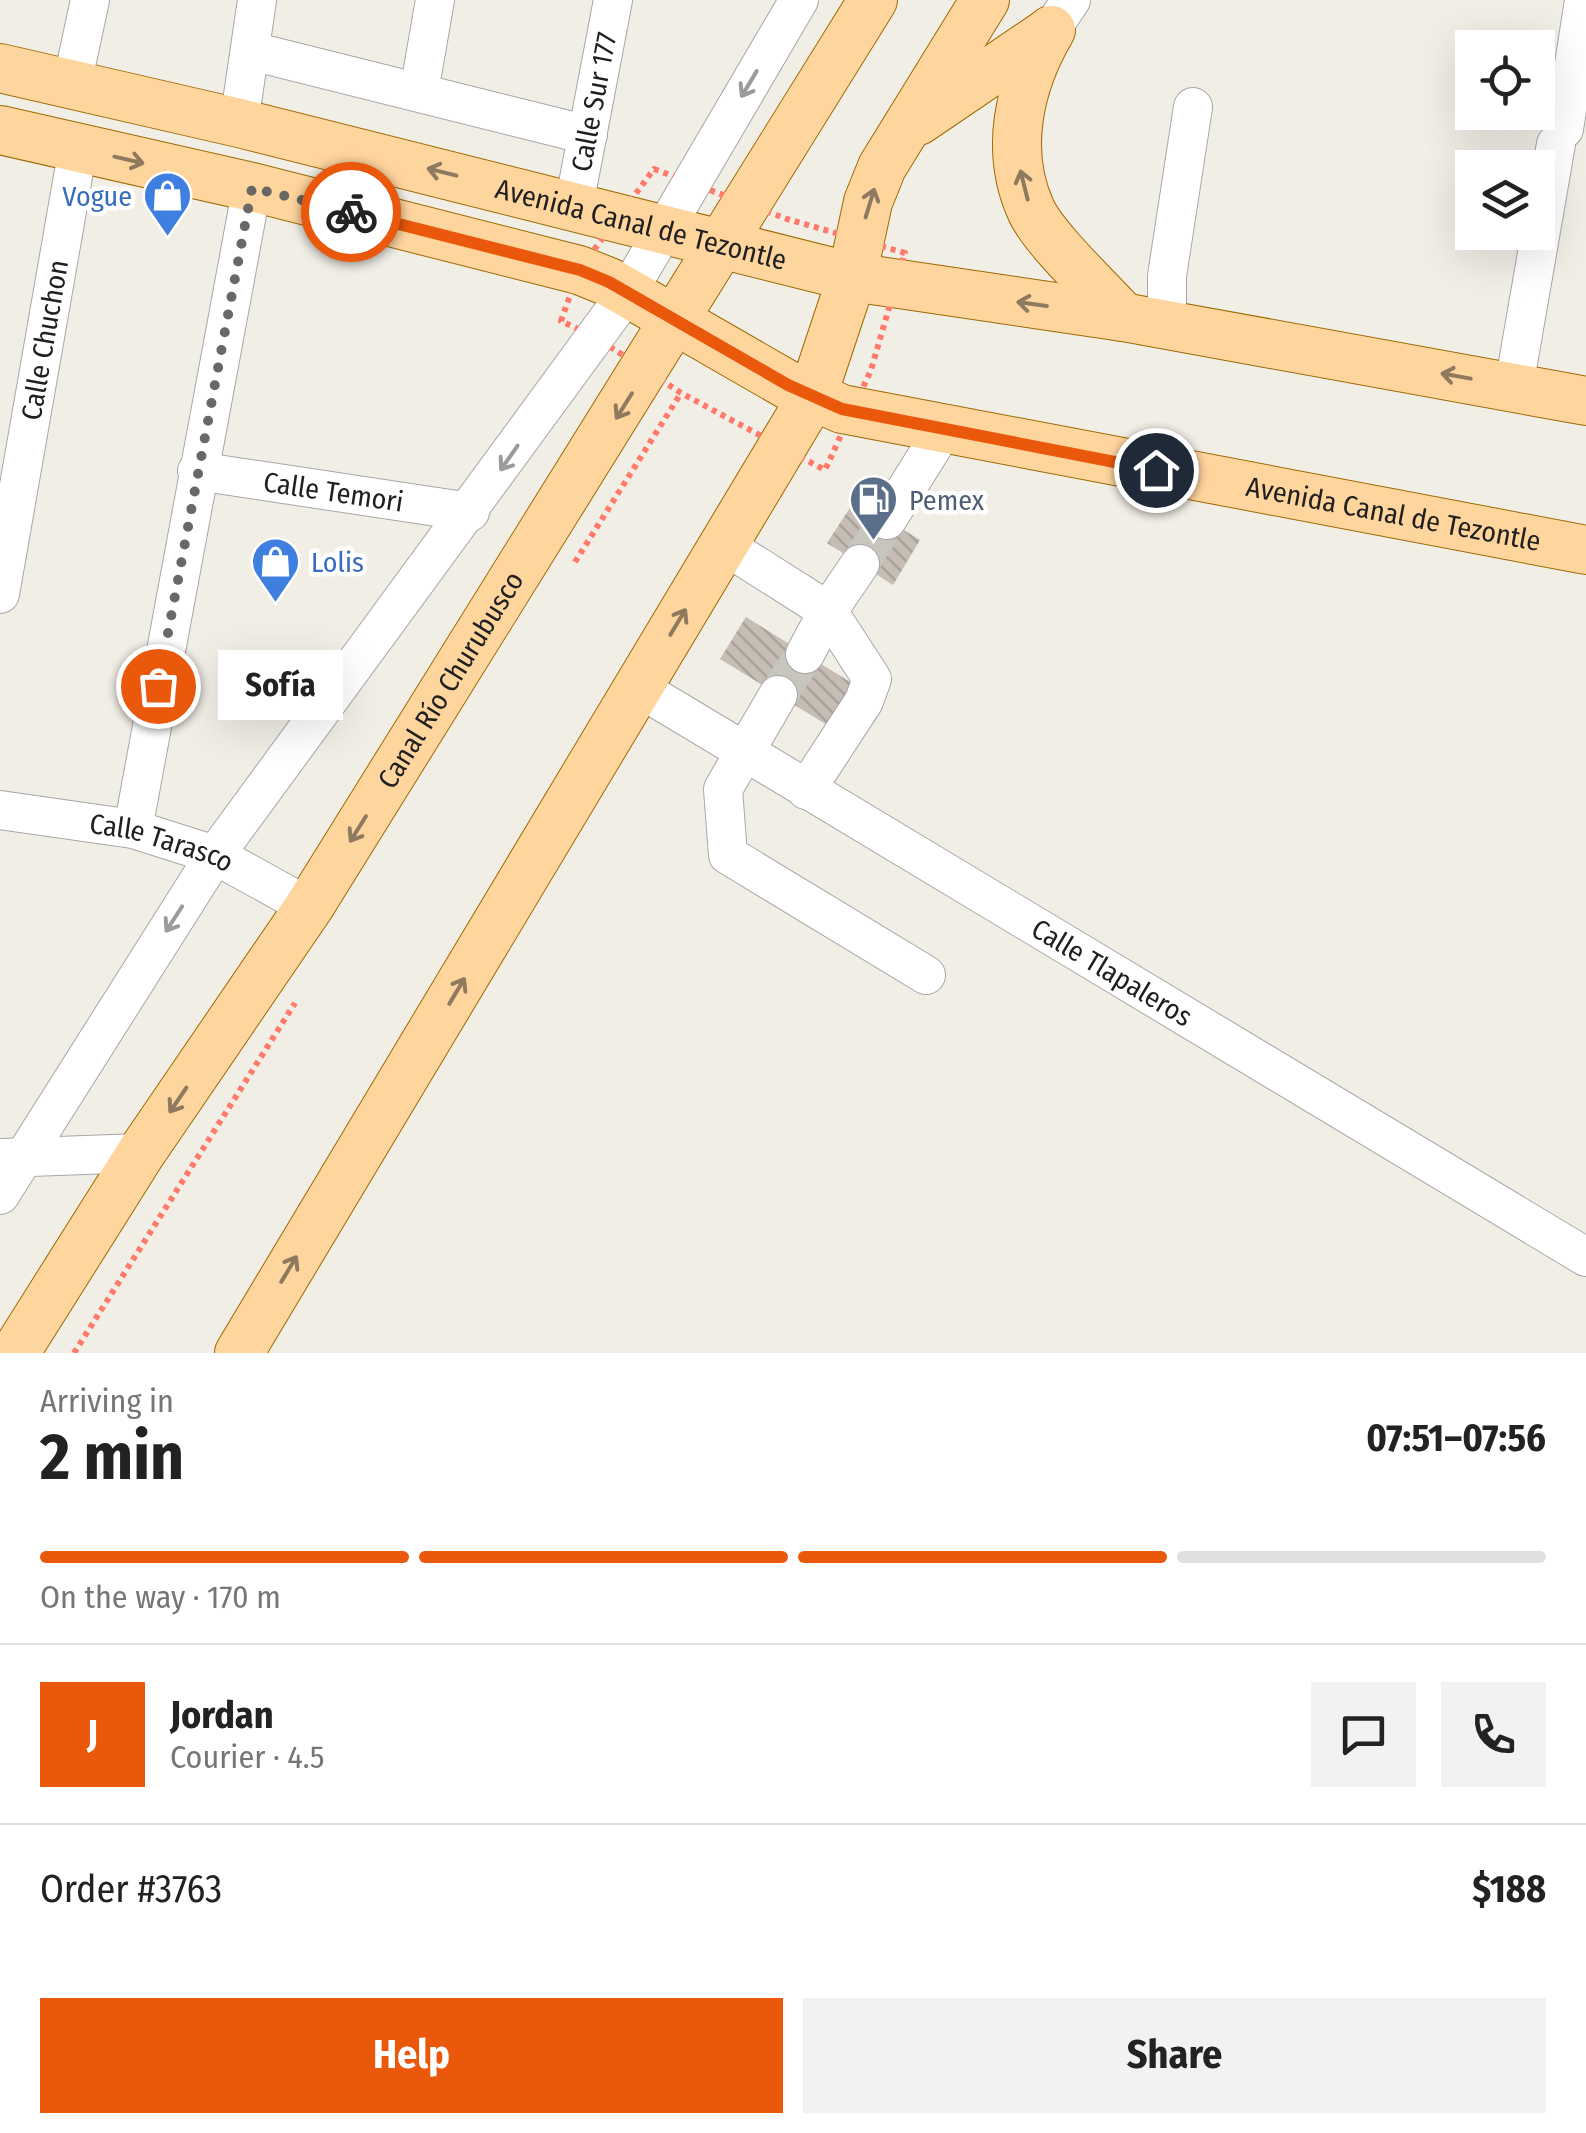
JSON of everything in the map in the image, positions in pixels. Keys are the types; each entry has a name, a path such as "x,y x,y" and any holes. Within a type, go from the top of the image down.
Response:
{"main road":[{"name":"Canal Río Churubusco","path":"15,1353 142,1153 309,907 874,0"},
{"path":"239,1353 812,397 852,277 868,202 903,131 986,0"},
{"path":"903,131 1061,15"},
{"path":"1061,15 1032,65 1020,102 1018,158 1023,186 1032,214 1145,321"},
{"name":"Avenida Canal de Tezontle","path":"0,68 239,122 852,277 1145,321 1586,401"},
{"name":"Avenida Canal de Tezontle","path":"0,130 564,266 627,293 812,397 842,409 1586,550"}],"street":[{"path":"72,84 90,0"},
{"path":"239,122 257,0"},
{"path":"419,92 435,0"},
{"name":"Calle Sur 177","path":"574,205 614,0"},
{"path":"0,1195 10,1159 216,855 627,293 799,0"},
{"path":"1514,386 1584,0"},
{"path":"250,51 588,134"},
{"path":"1145,321 1167,276 1193,107"},
{"name":"Calle Chuchon","path":"0,594 78,148"},
{"path":"133,829 252,188"},
{"path":"887,520 943,430"},
{"name":"Calle Temori","path":"197,471 470,512"},
{"path":"724,545 828,611 872,679 864,701 806,790"},
{"path":"805,654 860,564"},
{"name":"Calle Tlapaleros","path":"639,688 1586,1257"},
{"path":"778,695 723,790 728,855 926,975"},
{"name":"Calle Tarasco","path":"0,810 133,829 216,855 309,907"},
{"path":"10,1159 142,1153"}],"building":[{"name":"Pemex","path":"855,500 920,540 893,585 827,543"},
{"path":"746,617 858,687 832,728 720,659"}],"tunnel":[{"path":"860,564 887,520"},
{"path":"778,695 805,654"}],"way so far":[{"path":"158,686 252,188 351,212"}],"place":[{"name":"Vogue","path":"167,238"},
{"name":"Pemex","path":"874,542"},
{"name":"Lolis","path":"276,604"},
{"name":"Sofía","path":"158,686"}],"route":[{"path":"351,212 580,270 609,282 788,385 842,409 1156,470"}]}
